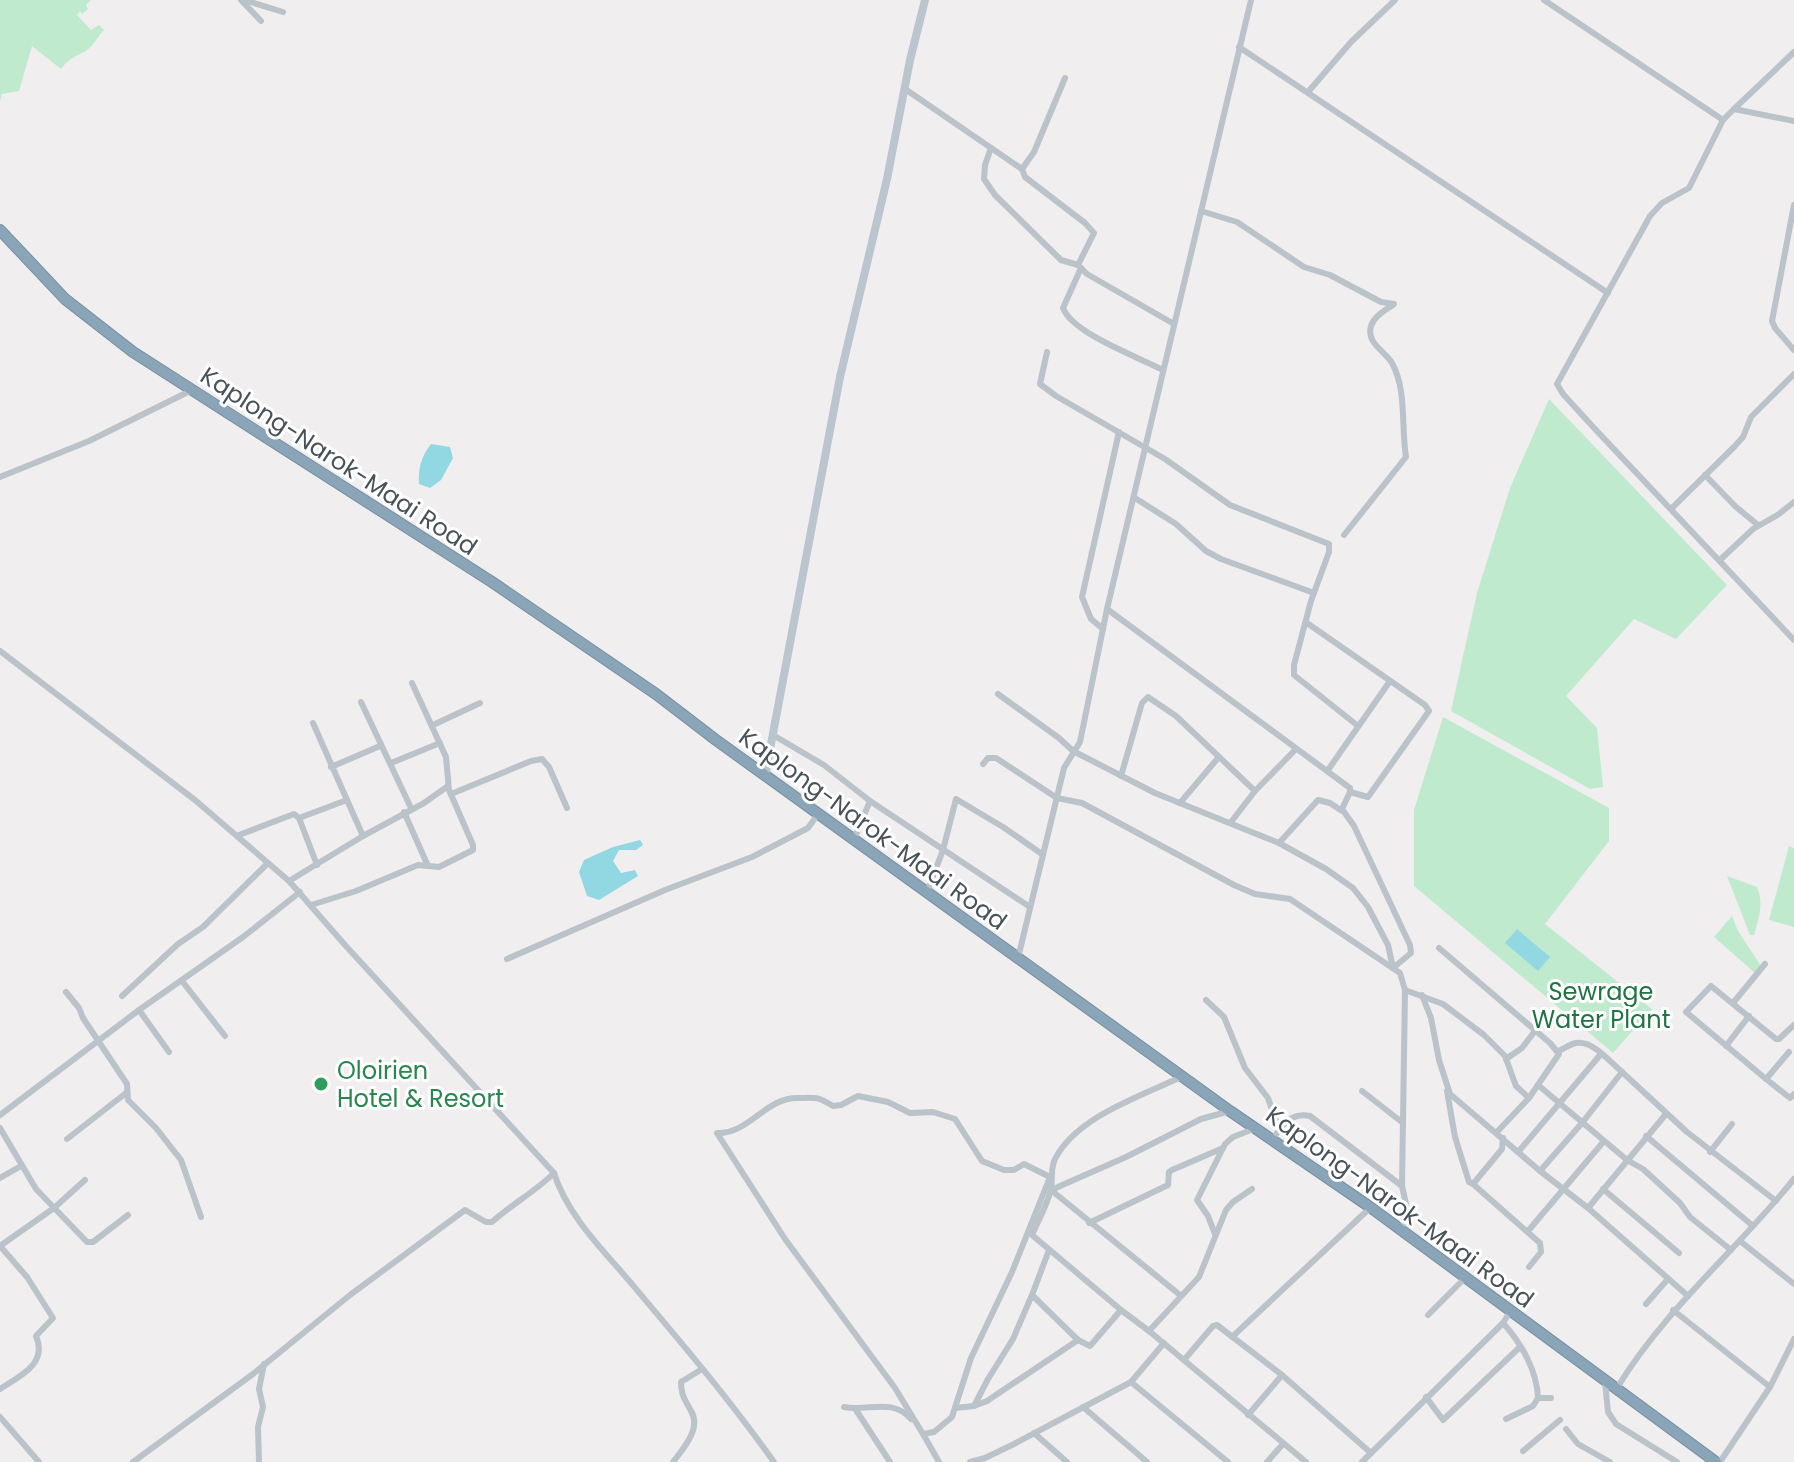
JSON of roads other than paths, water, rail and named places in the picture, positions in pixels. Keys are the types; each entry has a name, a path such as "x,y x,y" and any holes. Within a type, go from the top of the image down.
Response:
{"highway":[{"name":"Kaplong-Narok-Maai Road","path":"1,230 84,315 133,352 492,582 656,694 1230,1111 1370,1207 1464,1279 1718,1462"}],"street":[{"path":"243,0 283,12"},
{"path":"243,0 261,21"},
{"path":"765,776 840,377 925,0"},
{"path":"1018,958 1064,768 1082,734 1107,609 1251,0"},
{"path":"1308,92 1351,42 1395,0"},
{"path":"1544,0 1723,120"},
{"path":"1239,47 1608,293"},
{"path":"1794,52 1723,120 1689,188 1662,203 1650,216 1557,384 1794,640"},
{"path":"1022,169 1034,152 1065,78"},
{"path":"905,89 1022,169 1025,177 1085,223 1094,233 1063,308 1064,313 1104,343 1163,370"},
{"path":"1734,109 1794,121"},
{"path":"991,148 984,179 995,195 1061,260 1080,266 1107,288 1174,324"},
{"path":"1794,205 1772,321 1794,350"},
{"path":"1201,211 1237,222 1304,267 1330,275 1376,300 1394,304 1371,323 1371,338 1392,364 1396,376 1402,404 1406,460 1344,535"},
{"path":"1047,352 1040,384 1145,446 1230,505 1329,544 1294,665 1294,675 1358,726"},
{"path":"1671,509 1734,447 1743,437 1751,417 1794,374"},
{"path":"0,477 89,441 192,390"},
{"path":"1103,629 1091,619 1082,597 1119,432"},
{"path":"1705,475 1758,525"},
{"path":"1135,498 1176,524 1206,551 1221,559 1314,593"},
{"path":"1720,560 1758,525 1794,502"},
{"path":"1107,609 1350,788 1344,812"},
{"path":"1307,623 1429,711 1368,797 1350,792"},
{"path":"0,651 239,835 300,892 554,1173 560,1191 608,1257 702,1369 771,1461"},
{"path":"1328,770 1390,681"},
{"path":"311,905 356,891 418,865 439,867 469,854 473,848 449,790 449,767 412,683"},
{"path":"998,694 1073,751 1180,803 1279,843 1326,869 1359,895 1388,945 1393,968"},
{"path":"1121,776 1142,703 1148,697 1176,716 1255,791"},
{"path":"361,702 391,763 428,866"},
{"path":"433,725 480,703"},
{"path":"313,723 363,836"},
{"path":"773,735 824,765 870,801 1030,907"},
{"path":"391,763 440,743"},
{"path":"331,767 380,746"},
{"path":"1231,822 1255,791 1295,750"},
{"path":"983,764 988,758 996,758 1057,798 1082,803 1234,885 1255,894 1290,899 1400,973 1405,990 1402,1186 1408,1213 1400,1231"},
{"path":"1180,803 1218,758"},
{"path":"289,881 408,810 449,790 531,761 542,759 549,767 567,808"},
{"path":"927,892 943,850 956,799 1042,854"},
{"path":"299,818 347,800"},
{"path":"1279,843 1318,800 1344,812 1354,826 1410,945 1411,953 1393,968"},
{"path":"854,839 870,801"},
{"path":"239,835 294,814 299,818 317,865"},
{"path":"507,959 665,890 752,857 808,828 818,814"},
{"path":"122,996 178,944 203,927 268,863"},
{"path":"0,1115 300,892"},
{"path":"1439,948 1558,1051 1558,1057 1500,1135 1502,1149 1473,1184"},
{"path":"1733,1003 1765,964"},
{"path":"182,981 225,1036"},
{"path":"1766,1079 1791,1054 1779,1039 1716,989 1708,987 1686,1012 1726,1046 1766,1079 1790,1098 1794,1094"},
{"path":"1405,990 1443,1004 1469,1022 1506,1059 1516,1086 1529,1098"},
{"path":"66,992 127,1084 128,1100 156,1128 181,1160 201,1217"},
{"path":"1422,995 1431,1018 1455,1137 1469,1182 1528,1231 1543,1248 1529,1267"},
{"path":"1206,1000 1224,1017 1245,1068 1268,1098 1276,1121 1282,1125"},
{"path":"139,1010 169,1052"},
{"path":"1726,1046 1749,1016"},
{"path":"1779,1039 1794,1025"},
{"path":"1506,1059 1522,1048 1535,1031"},
{"path":"1558,1051 1582,1043 1601,1054 1710,1152 1776,1201"},
{"path":"1519,1151 1601,1054"},
{"path":"1540,1171 1622,1072"},
{"path":"923,1434 934,1432 952,1417 971,1358 1012,1272 1059,1153 1090,1120 1183,1076"},
{"path":"1538,1085 1627,1160 1643,1169 1701,1227 1731,1250"},
{"path":"1446,1088 1688,1296"},
{"path":"1362,1091 1403,1123"},
{"path":"67,1139 126,1093"},
{"path":"939,1462 895,1388 785,1239 717,1133 735,1131 764,1109 787,1098 823,1099 833,1106 858,1096 868,1096 910,1113 933,1112 955,1119 982,1161 1004,1170 1031,1165 1050,1177"},
{"path":"1051,1190 1201,1119 1230,1111"},
{"path":"1588,1208 1666,1114"},
{"path":"1273,1139 1282,1125 1298,1115 1310,1116 1402,1186"},
{"path":"1710,1152 1732,1124"},
{"path":"1215,1234 1197,1200 1223,1148 1233,1137 1256,1127"},
{"path":"0,1128 36,1189 87,1242 93,1242 128,1215"},
{"path":"1646,1136 1753,1226"},
{"path":"1528,1231 1604,1141"},
{"path":"1089,1223 1168,1185 1172,1170 1223,1148"},
{"path":"0,1178 21,1166"},
{"path":"133,1462 253,1374 350,1295 465,1210 486,1222 492,1222 554,1173"},
{"path":"1050,1177 1051,1190 1032,1235 1306,1462"},
{"path":"1617,1388 1673,1310 1740,1241 1794,1179"},
{"path":"0,1389 20,1379 38,1360 40,1346 36,1336 53,1318 27,1277 0,1246 54,1208 85,1180"},
{"path":"1149,1331 1199,1277 1215,1234 1233,1202 1252,1189"},
{"path":"1603,1189 1679,1253"},
{"path":"1051,1190 1180,1295"},
{"path":"1232,1337 1370,1207"},
{"path":"1740,1241 1794,1284"},
{"path":"974,1406 1013,1339 1049,1250"},
{"path":"1428,1315 1464,1279"},
{"path":"1646,1304 1668,1279"},
{"path":"1032,1295 1086,1345 1093,1344 1121,1310"},
{"path":"1673,1310 1770,1387"},
{"path":"1362,1462 1503,1323 1510,1312"},
{"path":"1503,1323 1538,1380 1538,1398 1533,1406 1506,1419"},
{"path":"1184,1360 1215,1325 1282,1375 1371,1453"},
{"path":"1718,1462 1770,1387 1794,1339"},
{"path":"955,1408 978,1406 1078,1340"},
{"path":"970,1462 987,1460 1131,1382 1164,1343"},
{"path":"1426,1397 1443,1420 1520,1347"},
{"path":"259,1462 258,1427 263,1407 259,1389 264,1363"},
{"path":"673,1462 692,1435 694,1419 683,1401 681,1382 702,1369"},
{"path":"1248,1415 1282,1375"},
{"path":"1605,1379 1608,1412 1616,1424 1677,1462"},
{"path":"1131,1382 1228,1462"},
{"path":"1538,1398 1551,1398"},
{"path":"844,1407 865,1410 873,1405 889,1406 907,1414 923,1434"},
{"path":"1083,1407 1147,1462"},
{"path":"856,1410 890,1462"},
{"path":"0,1417 39,1462"},
{"path":"1523,1451 1560,1420"},
{"path":"1566,1429 1578,1444 1610,1462"},
{"path":"1034,1433 1067,1462"},
{"path":"1267,1462 1283,1444"}],"water":[{"path":"431,444 450,447 453,458 441,480 430,488 419,484 419,478 423,458"},
{"path":"640,840 643,845 636,850 619,850 613,861 621,873 635,870 638,876 599,900 587,896 579,872 584,860 613,847"},
{"path":"1517,929 1550,957 1538,971 1505,943"}],"place":[{"name":"Oloirien Hotel & Resort","path":"321,1084"}],"park label":[{"name":"Sewrage Water Plant","path":"1601,1005"}]}
